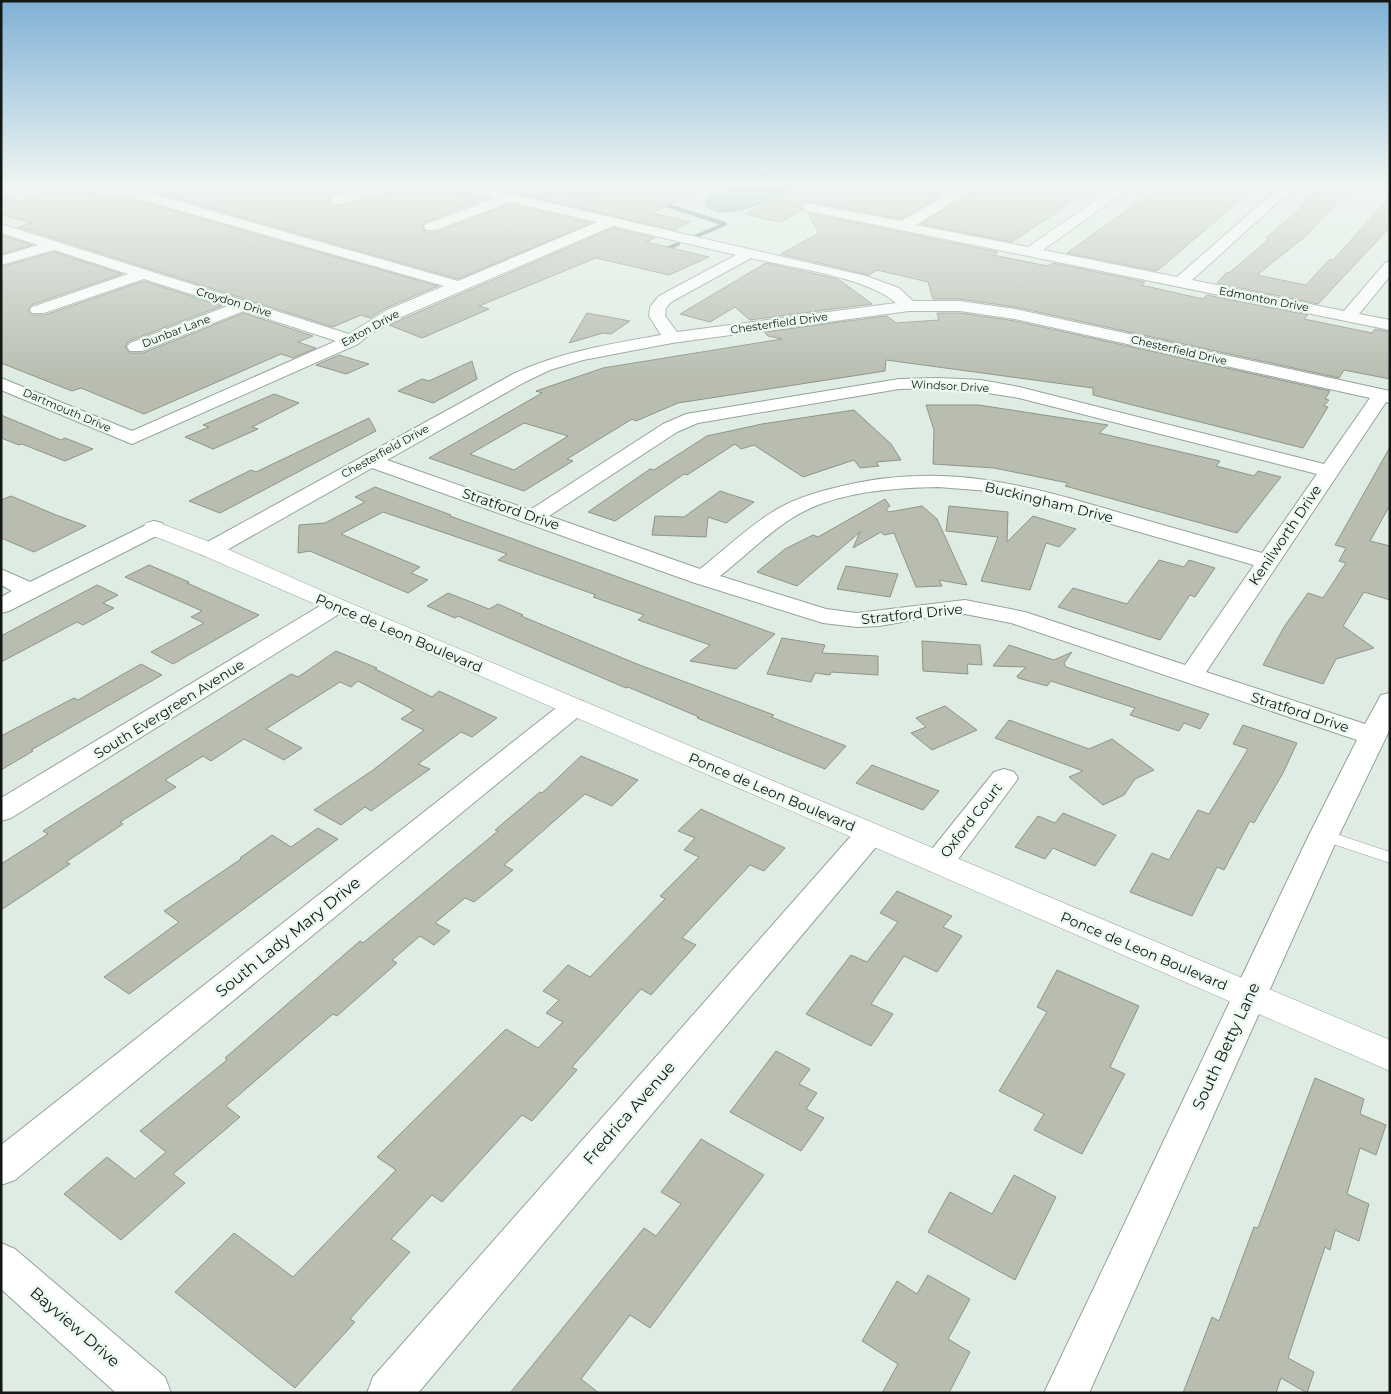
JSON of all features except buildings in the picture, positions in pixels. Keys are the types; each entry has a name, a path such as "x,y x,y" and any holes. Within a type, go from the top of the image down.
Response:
{"street":[{"path":"1,261 40,249"},
{"name":"Croydon Drive","path":"65,249 352,340"},
{"path":"330,249 460,286"},
{"name":"Eaton Drive","path":"132,438 352,340 364,330 393,314 547,249"},
{"path":"727,249 879,284 893,291 909,306"},
{"name":"Edmonton Drive","path":"1016,249 1390,325"},
{"path":"1031,252 1035,249"},
{"path":"1181,282 1218,249"},
{"path":"672,338 657,316 658,307 666,299 748,254"},
{"path":"1348,316 1390,266"},
{"path":"38,310 142,274"},
{"name":"Dunbar Lane","path":"136,347 244,305"},
{"name":"Chesterfield Drive","path":"210,550 370,460 544,366 603,350 672,338 909,306 960,306 1015,314 1385,396"},
{"name":"Dartmouth Drive","path":"1,383 132,438"},
{"name":"Windsor Drive","path":"533,516 670,428 693,418 899,384 939,383 1010,391 1329,471"},
{"name":"Kenilworth Drive","path":"1190,676 1329,471 1385,396"},
{"name":"Stratford Drive","path":"370,460 533,516 703,578 823,616 839,619 879,619 965,607 1016,617 1371,736"},
{"name":"Buckingham Drive","path":"703,578 782,515 794,508 840,492 929,481 987,485 1035,495 1267,562"},
{"path":"1,606 154,528"},
{"name":"Ponce de Leon Boulevard","path":"154,528 210,550 336,606 1390,1056"},
{"path":"1,576 30,591"},
{"name":"South Evergreen Avenue","path":"1,811 336,606"},
{"name":"South Betty Lane","path":"1066,1393 1324,835 1371,736 1390,701"},
{"name":"South Lady Mary Drive","path":"1,1168 574,707"},
{"name":"Oxford Court","path":"939,862 1004,778"},
{"name":"Fredrica Avenue","path":"388,1393 870,834"},
{"name":"Bayview Drive","path":"1,1262 149,1393"}],"lane":[{"path":"1324,835 1390,858"}]}
